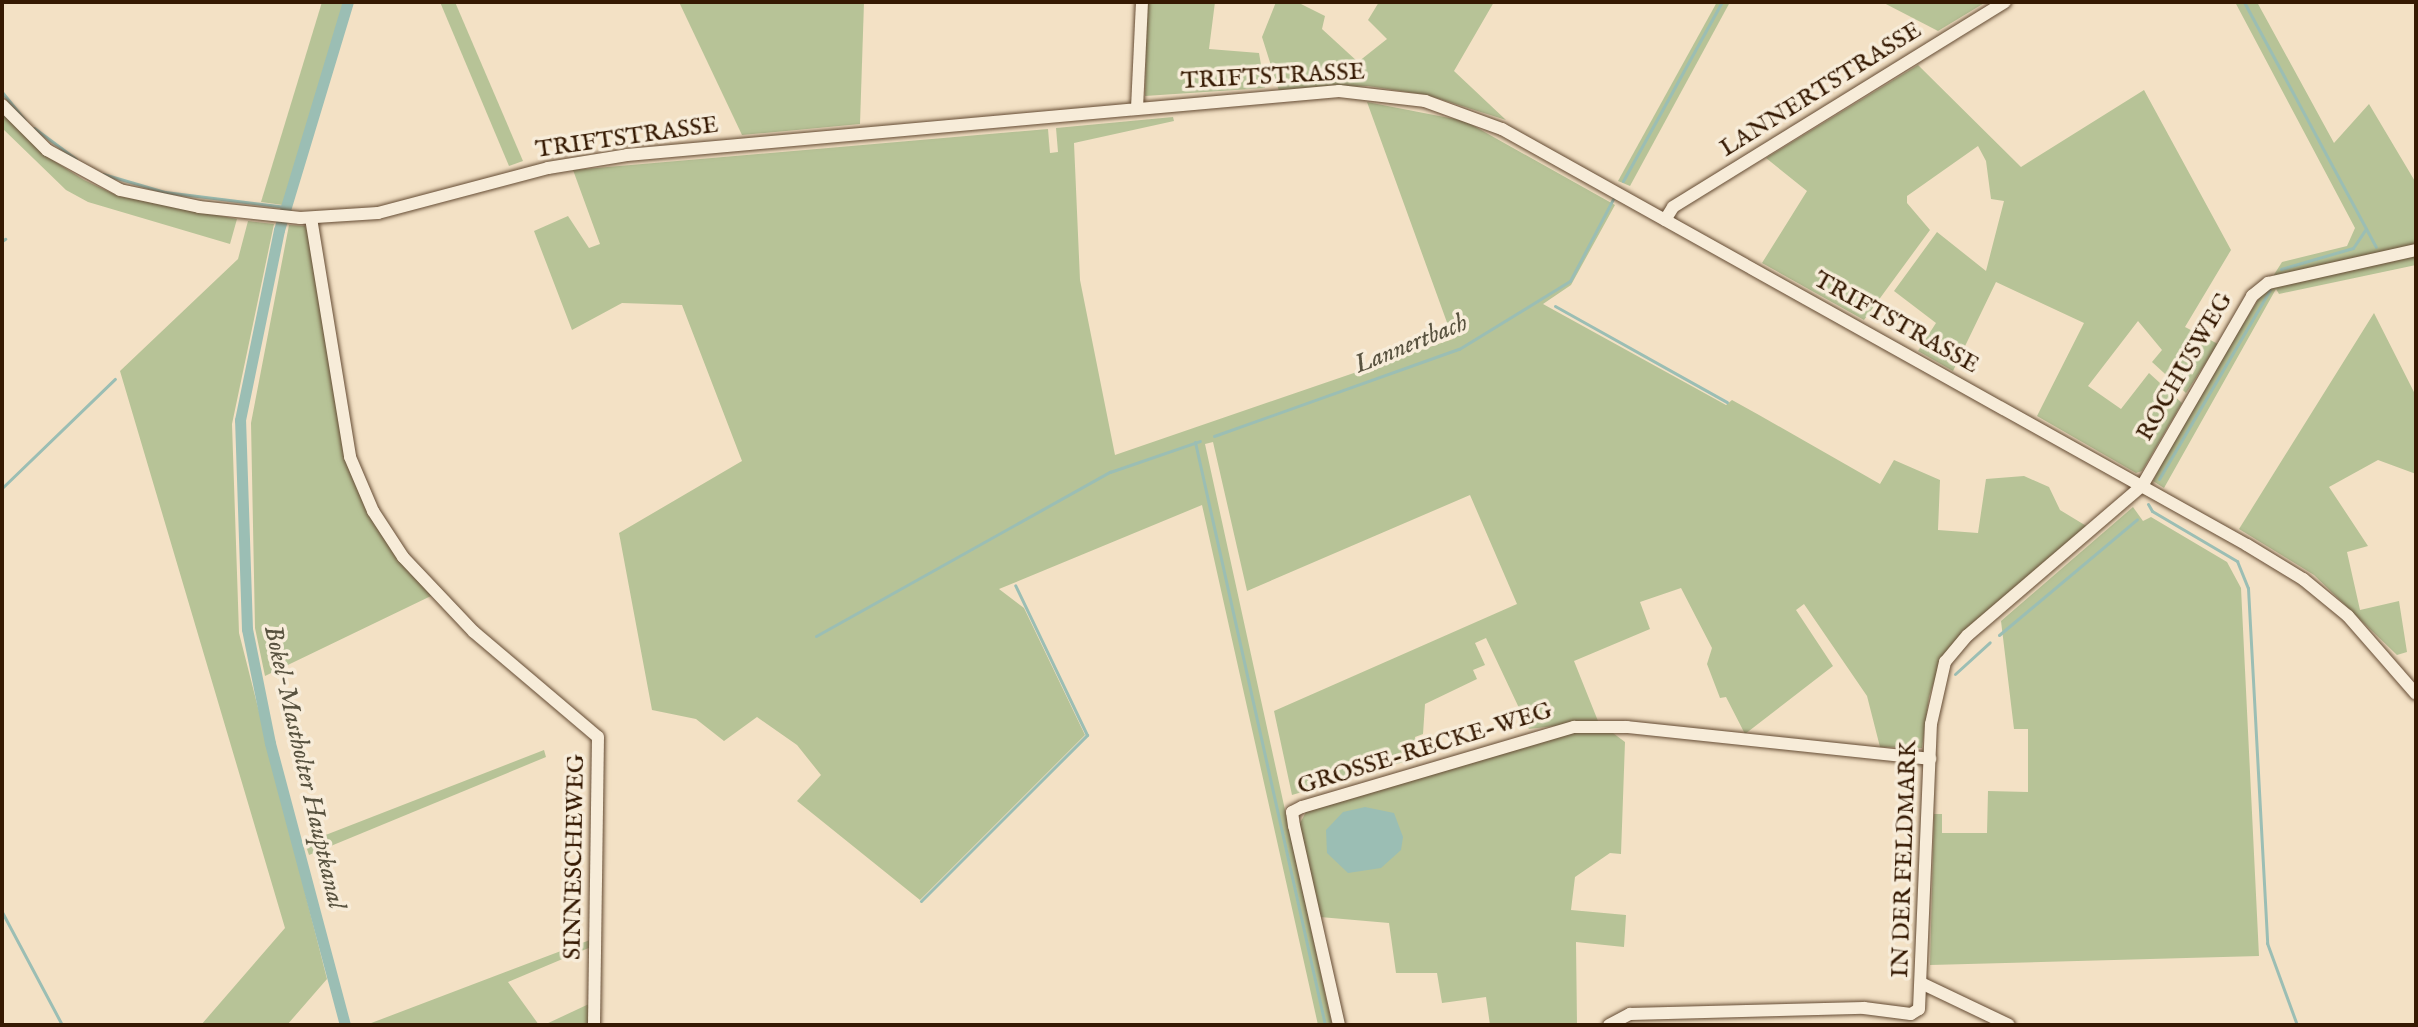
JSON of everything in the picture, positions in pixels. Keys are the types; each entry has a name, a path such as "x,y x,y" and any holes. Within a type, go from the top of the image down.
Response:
{"street":[{"path":"1137,108 1142,2"},
{"name":"LANNERTSTRASSE","path":"1665,220 1673,207 2005,2"},
{"name":"TRIFTSTRASSE","path":"2,105 47,150 120,190 265,216 306,218 378,213 548,168 627,155 1339,91 1425,101 1502,129 2303,579 2348,616 2416,694"},
{"name":"SINNESCHEWEG","path":"306,218 347,446 373,511 403,557 474,632 598,737 594,1025"},
{"name":"ROCHUSWEG","path":"2142,486 2252,296 2268,283 2416,250"},
{"name":"IN DER FELDMARK","path":"1609,1025 1630,1014 1864,1008 1911,1014 1919,1009 1923,984 1933,698 1945,662 1968,635 2142,486"},
{"name":"GROSSE-RECKE-WEG","path":"1339,1025 1294,826 1292,812 1302,807 1574,727 1627,727 1930,759"},
{"path":"1923,984 2009,1025"}],"green space":[{"path":"322,2 345,2 283,205 261,202"},
{"path":"440,2 455,2 523,161 509,166"},
{"path":"679,2 864,2 860,124 742,135"},
{"path":"1147,2 1215,2 1209,49 1259,53 1265,88 1145,96"},
{"path":"1276,2 1297,2 1325,16 1322,29 1358,62 1387,39 1368,20 1379,2 1494,2 1454,71 1506,120 1427,95 1368,86 1279,91 1262,37"},
{"path":"1717,2 1730,2 1630,186 1618,181"},
{"path":"1882,2 1986,2 1938,31"},
{"path":"2235,2 2257,2 2334,143 2369,104 2416,183 2416,265 2279,294 2276,289 2164,488 2153,481 2192,405 2282,262 2347,246 2355,228"},
{"path":"1918,65 2021,167 2144,90 2231,250 2185,327 2218,344 2186,393 2152,362 2162,350 2138,321 2088,386 2121,409 2149,373 2182,403 2142,471 2136,473 2037,416 2084,323 1996,282 1953,371 1918,351 1936,323 1894,291 1937,232 1986,271 2004,201 1991,199 1986,161 1978,146 1907,196 1907,203 1930,230 1864,320 1762,263 1807,191 1766,158"},
{"path":"1367,102 1465,121 1615,205 1571,285 1543,304 1726,405 1732,400 1880,484 1894,460 1940,480 1938,530 1978,533 1986,479 2024,476 2049,487 2060,510 2088,527 1942,657 1929,697 1922,748 1880,747 1867,696 1804,604 1796,610 1833,666 1745,734 1726,697 1720,698 1707,664 1712,648 1681,588 1640,602 1650,629 1574,661 1598,721 1529,729 1486,638 1475,643 1485,665 1473,670 1477,679 1425,704 1423,734 1415,737 1420,758 1381,768 1380,763 1372,765 1373,771 1292,795 1274,711 1517,604 1470,495 1247,591 1213,442 1205,444 1332,1025 1318,1025 1202,505 999,589 1024,608 1085,735 920,900 797,801 821,775 797,745 757,717 724,741 696,719 652,710 619,533 742,461 682,305 622,303 572,330 534,231 568,216 589,248 600,244 573,170 1048,129 1050,153 1058,152 1056,128 1173,117 1174,121 1074,143 1080,280 1115,455 1453,339"},
{"path":"2,113 43,154 84,180 118,196 237,219 230,244 88,202 66,190 2,128"},
{"path":"248,221 274,224 232,424 239,633 327,979 287,1025 201,1025 285,928 120,371 238,259"},
{"path":"289,225 305,226 310,236 347,459 433,595 265,676 255,628 251,423"},
{"path":"2374,313 2416,396 2416,474 2378,460 2329,487 2368,546 2347,552 2360,610 2399,601 2407,652 2397,655 2314,575 2239,529"},
{"path":"2133,507 2143,521 2151,517 2227,562 2241,588 2259,956 1930,965 1934,814 1942,814 1942,833 1987,833 1988,791 2028,792 2028,729 2014,729 2001,621"},
{"path":"1574,731 1613,733 1625,742 1621,854 1610,853 1575,877 1571,910 1626,915 1624,947 1576,942 1577,1025 1490,1025 1486,997 1442,1003 1437,973 1396,973 1389,923 1320,917 1299,825 1308,808"},
{"path":"544,750 546,757 309,855 305,843"},
{"path":"590,940 591,947 508,982 539,1025 366,1025"},
{"path":"591,1003 591,1025 544,1025"}],"water":[{"path":"1365,807 1394,813 1403,837 1401,850 1381,868 1348,873 1327,853 1326,830 1343,812"}],"waterway":[{"name":"Bokel-Mastholter Hauptkanal","path":"345,1025 270,743 247,629 240,420 279,230 348,2"},
{"name":"Lannertbach","path":"1623,181 1722,2"},
{"path":"2244,2 2376,247"},
{"path":"2,92 25,120"},
{"path":"34,128 76,159"},
{"path":"103,174 165,192 286,207"},
{"name":"Lannertbach","path":"1214,436 1459,349 1570,281 1613,199"},
{"path":"2281,269 2353,248 2366,229"},
{"path":"2159,479 2270,290"},
{"path":"1555,306 1727,402"},
{"path":"2,488 115,379"},
{"name":"Lannertbach","path":"816,636 1110,472 1200,441"},
{"path":"1195,442 1325,1025"},
{"path":"2148,504 2152,511 2237,561 2248,588 2267,943 2297,1025"},
{"path":"1999,635 2137,519"},
{"path":"921,901 1087,735 1015,585"},
{"path":"1955,674 1990,642"},
{"path":"2,912 62,1025"}]}
